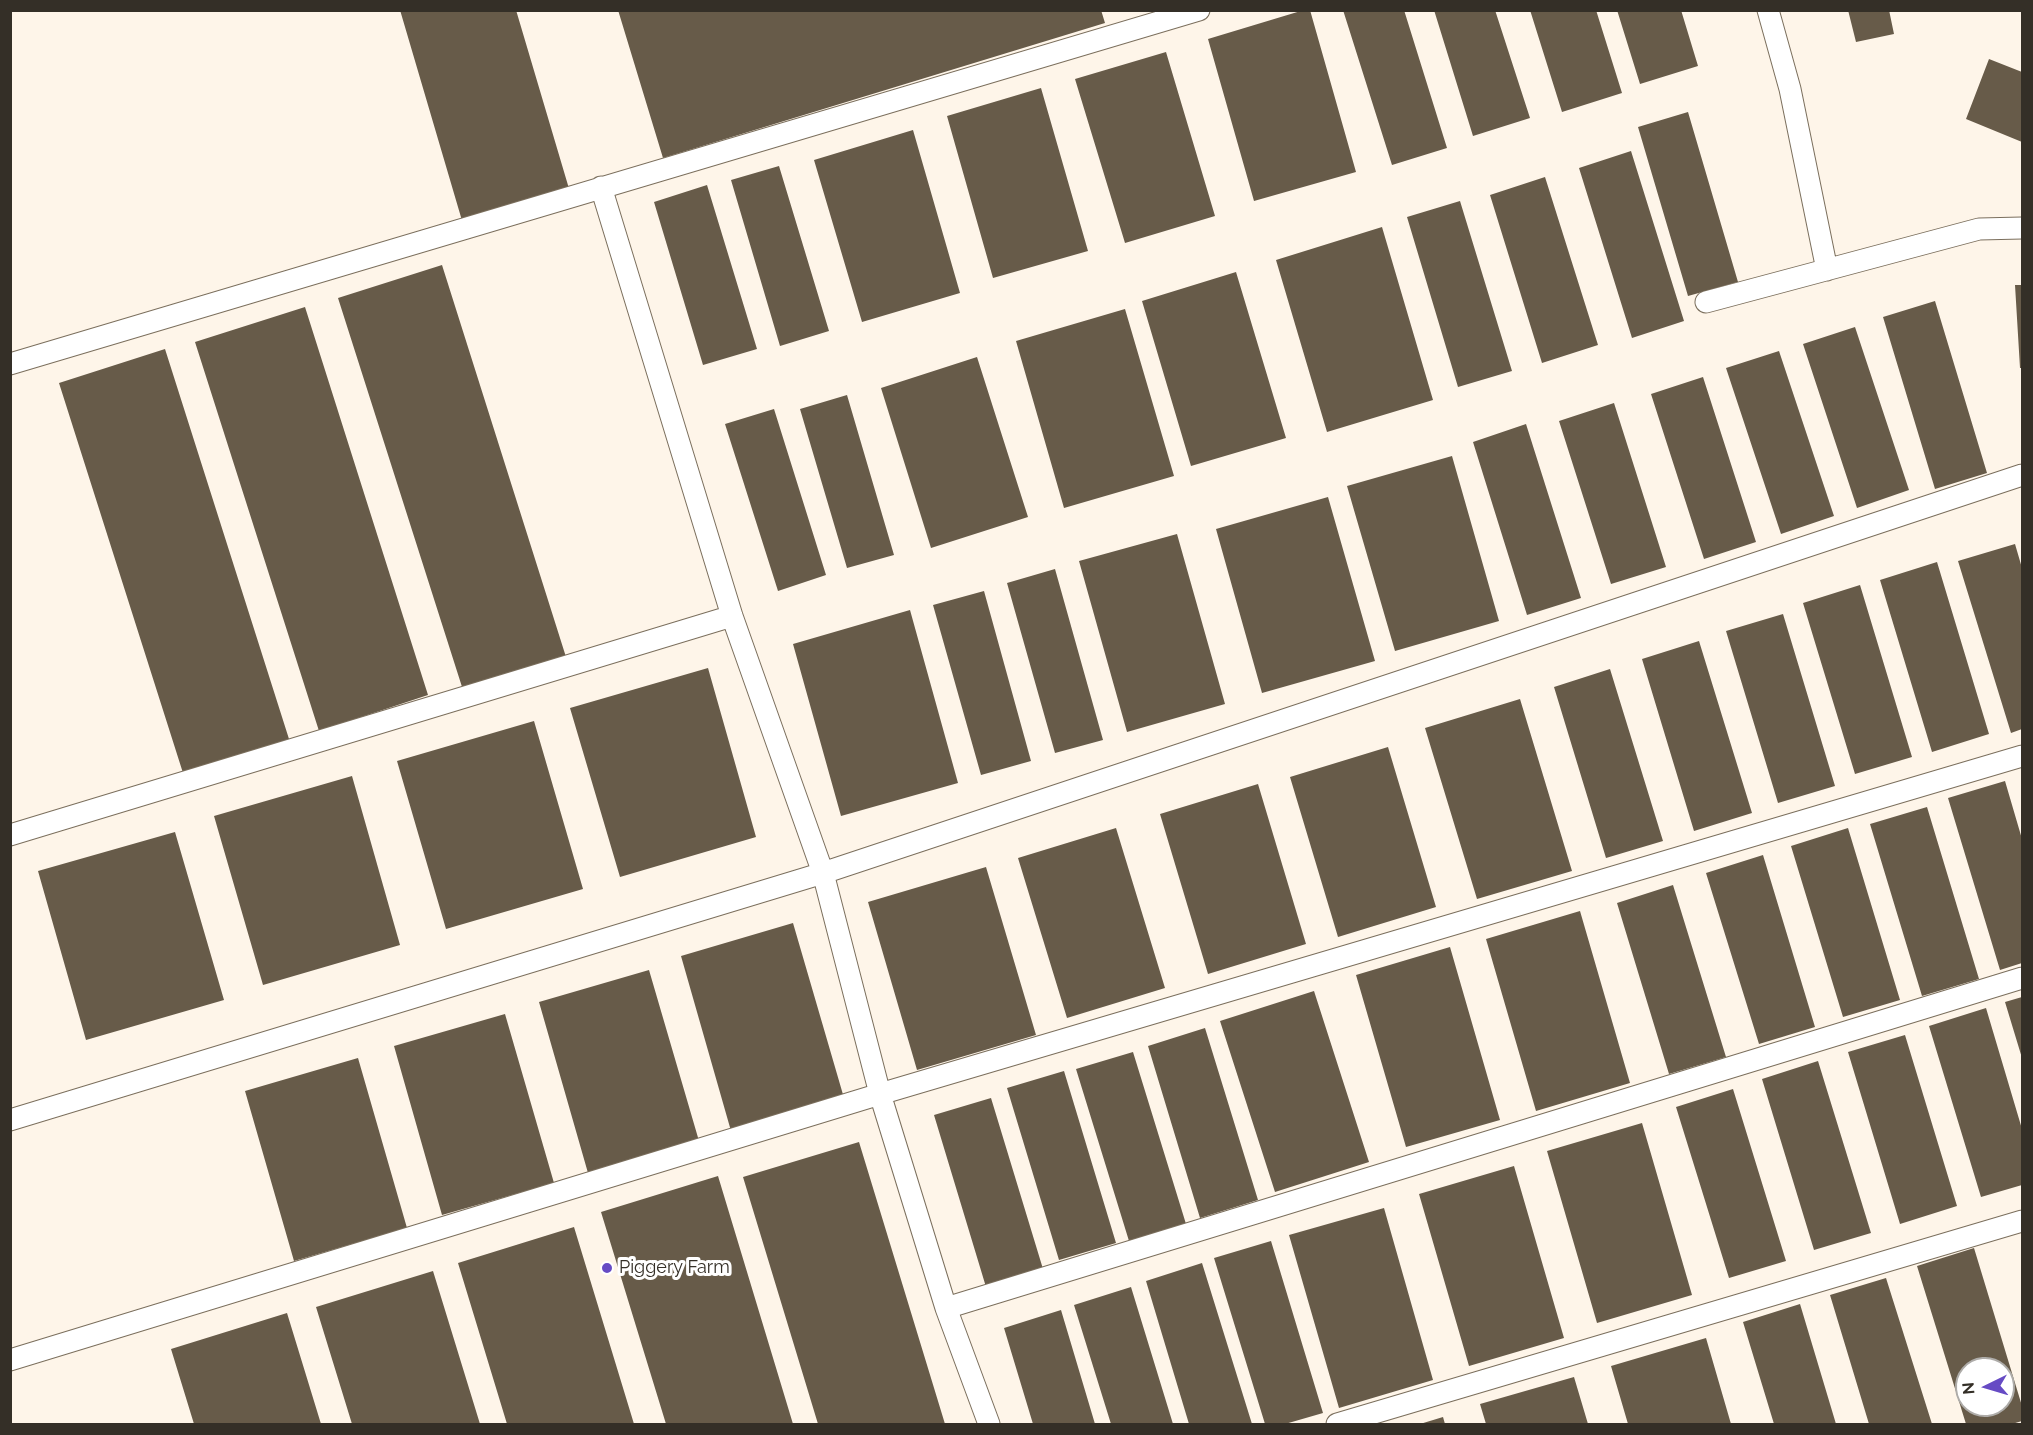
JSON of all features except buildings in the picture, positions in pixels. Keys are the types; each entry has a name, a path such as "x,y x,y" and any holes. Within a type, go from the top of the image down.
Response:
{"lane":[{"path":"10,364 1199,10"},
{"path":"1768,10 1790,89 1827,270"},
{"path":"601,187 732,616 823,873 880,1094 946,1308 989,1425"},
{"path":"1706,302 1978,229 2022,228"},
{"path":"10,1120 823,873 2022,475"},
{"path":"10,835 732,616"},
{"path":"10,1360 880,1094 2022,756"},
{"path":"946,1308 2022,978"},
{"path":"1337,1425 2022,1221"}],"place":[{"name":"Piggery Farm","path":"607,1268"}]}
